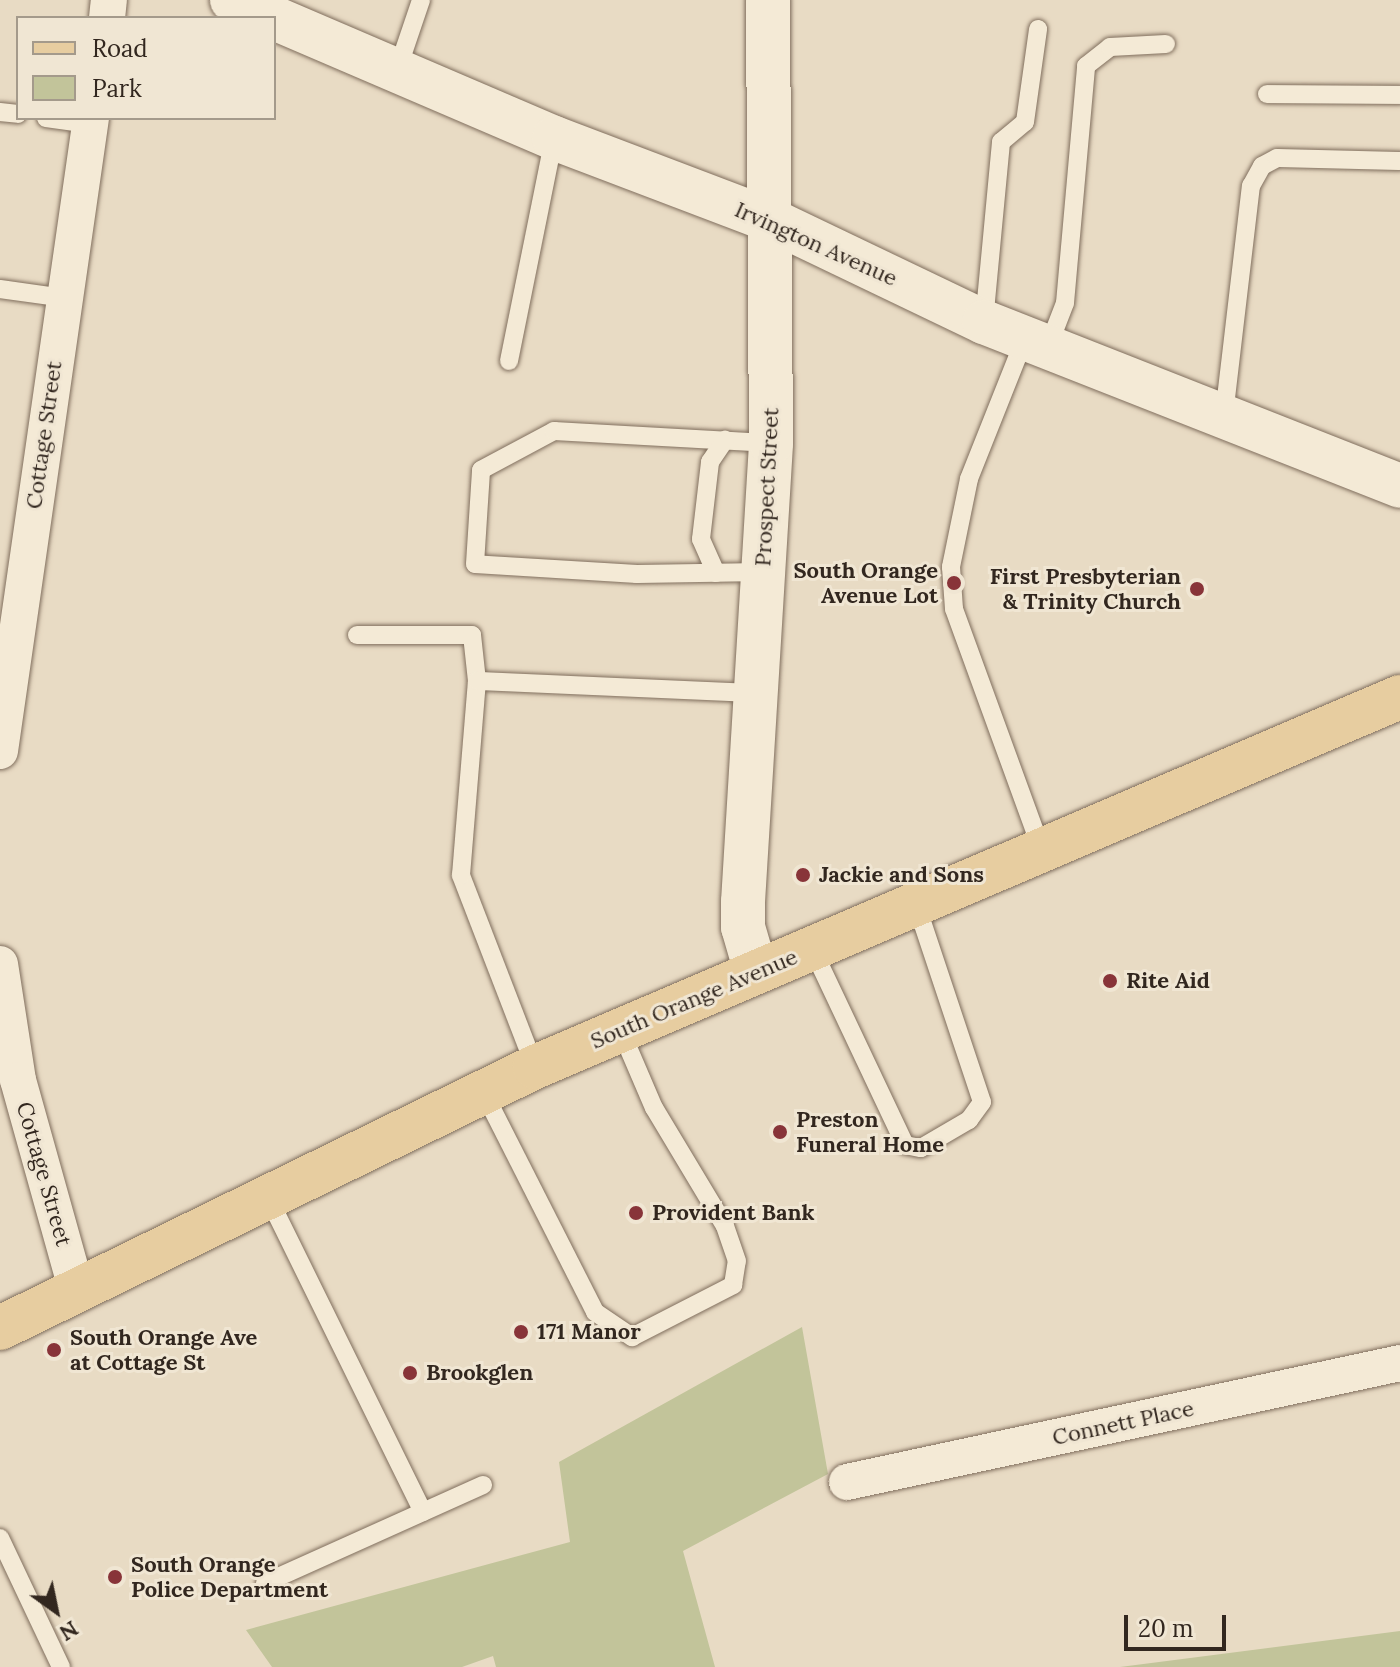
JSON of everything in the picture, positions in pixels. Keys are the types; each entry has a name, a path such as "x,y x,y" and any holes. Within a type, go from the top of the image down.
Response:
{"main road":[{"name":"Prospect Street","path":"756,972 743,927 771,443 773,221 768,0"},
{"name":"Irvington Avenue","path":"244,2 554,138 773,221 984,322 1400,486"},
{"name":"South Orange Avenue","path":"0,1328 76,1288 535,1067 1400,697"}],"street":[{"name":"Cottage Street","path":"0,751 90,121"},
{"name":"Cottage Street","path":"0,964 18,1080 76,1288"},
{"name":"Connett Place","path":"847,1482 1400,1363"}],"lane":[{"path":"398,68 421,0"},
{"path":"984,322 1001,142 1025,122 1038,29"},
{"path":"1041,848 954,609 951,567 969,479 1036,343 1065,303 1086,66 1110,47 1166,44"},
{"path":"1267,94 1400,95"},
{"path":"509,361 554,138"},
{"path":"1223,418 1251,186 1262,166 1277,158 1400,161"},
{"path":"0,289 65,298"},
{"path":"763,572 637,574 475,564 481,470 554,431 771,443"},
{"path":"716,573 701,539 710,462 725,440"},
{"path":"357,635 472,635 477,681 461,875 535,1067"},
{"path":"477,681 755,693"},
{"path":"812,948 905,1145 921,1148 969,1120 982,1102 916,903"},
{"path":"483,1091 595,1312 632,1337 733,1285 737,1261 725,1226 654,1108 621,1031"},
{"path":"268,1197 423,1512"},
{"path":"265,1583 483,1485"},
{"path":"0,1538 61,1667"}],"green space":[{"path":"802,1327 828,1474 683,1551 715,1667 496,1667 493,1656 462,1667 272,1667 246,1630 570,1542 559,1462"},
{"path":"1400,1631 1400,1667 1120,1667"}],"place":[{"name":"South Orange Avenue Lot","path":"954,583"},
{"name":"First Presbyterian & Trinity Church","path":"1197,589"},
{"name":"Jackie and Sons","path":"803,875"},
{"name":"Rite Aid","path":"1110,981"},
{"name":"Preston Funeral Home","path":"780,1132"},
{"name":"Provident Bank","path":"636,1213"},
{"name":"171 Manor","path":"521,1332"},
{"name":"South Orange Ave at Cottage St","path":"54,1350"},
{"name":"Brookglen","path":"410,1373"},
{"name":"South Orange Police Department","path":"115,1577"}]}
